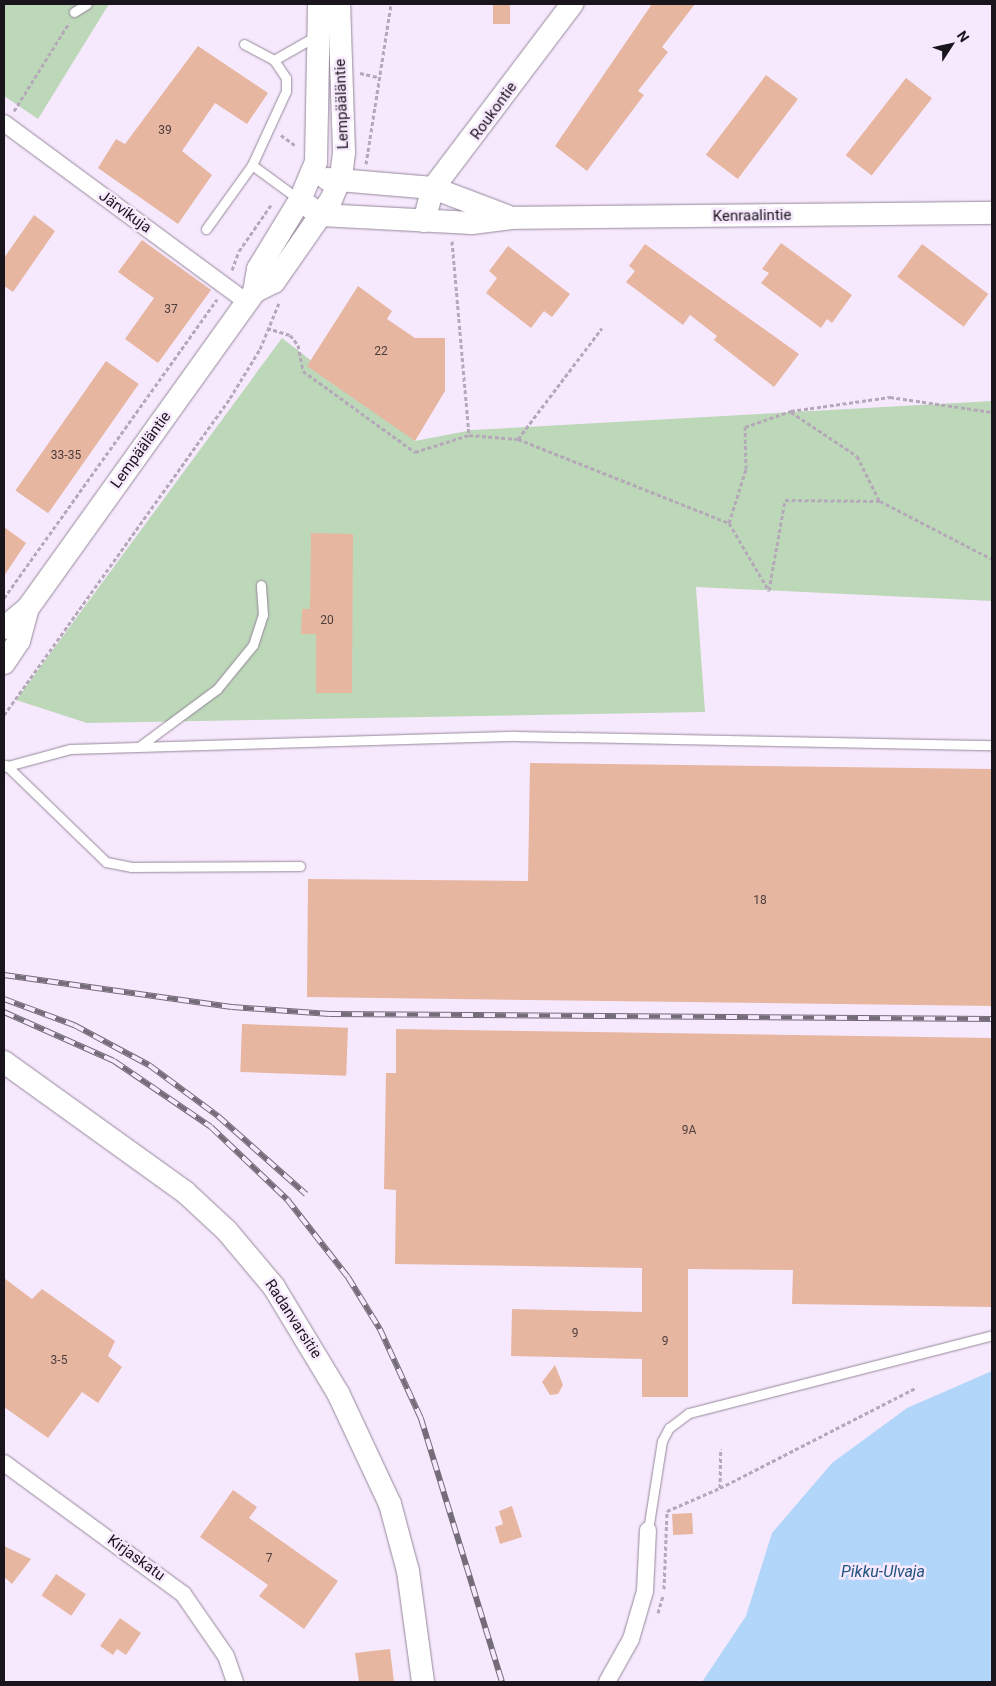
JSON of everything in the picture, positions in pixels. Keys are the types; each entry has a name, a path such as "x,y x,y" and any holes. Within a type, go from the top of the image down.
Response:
{"street":[{"name":"Lempääläntie","path":"4,628 28,608 251,296 258,269 292,194 318,151 318,4"},
{"name":"Lempääläntie","path":"251,296 274,282 321,215 351,179 344,152 339,4"},
{"name":"Roukontie","path":"424,221 433,188 572,4"},
{"name":"Järvikuja","path":"5,124 226,286 251,296"},
{"name":"Kenraalintie","path":"292,194 320,181 351,179 433,188 512,218"},
{"path":"292,194 321,215"},
{"name":"Kenraalintie","path":"321,215 472,223 512,218 992,213"},
{"name":"Lempääläntie","path":"4,663 19,641 28,608"},
{"name":"Radanvarsitie","path":"4,1062 74,1108 184,1192 227,1231 274,1287 338,1393 390,1504 408,1571 423,1682"},
{"name":"Kirjaskatu","path":"4,1463 184,1594 226,1656 236,1682"},
{"path":"607,1682 631,1639 645,1591 648,1530"}],"lane":[{"path":"74,12 87,4"},
{"path":"274,60 318,34"},
{"path":"206,229 252,165 286,91 286,78 274,60 244,44"},
{"path":"252,165 292,194"},
{"path":"140,747 217,689 252,645 263,615 261,585"},
{"path":"300,866 131,867 106,862 6,766 37,755 70,749 516,736 992,745"},
{"path":"648,1530 662,1441 669,1428 689,1413 992,1336"}],"path":[{"path":"351,179 378,77 391,4"},
{"path":"5,124 74,12"},
{"path":"352,72 378,77"},
{"path":"270,126 301,150 302,141"},
{"path":"4,598 226,286 239,250 292,194"},
{"path":"451,231 469,435"},
{"path":"4,715 230,398 260,349 267,328 281,300"},
{"path":"267,328 290,335 298,345 303,371 415,452 469,435 518,439 729,523 769,591 786,500 880,501 992,559"},
{"path":"518,439 602,328"},
{"path":"729,523 746,469 745,427 791,411 890,397 992,412"},
{"path":"791,411 857,456 880,501"},
{"path":"667,1531 667,1511 720,1488 918,1387"},
{"path":"720,1488 722,1449"}],"green space":[{"path":"4,4 109,4 38,119 4,96"},
{"path":"282,338 415,441 472,430 992,401 992,601 696,587 705,712 87,723 16,700"}],"water":[{"name":"Pikku-Ulvaja","path":"992,1371 992,1682 702,1682 746,1616 772,1533 832,1463 907,1408"}],"building":[{"path":"493,4 510,4 510,24 493,24"},
{"path":"652,4 695,4 662,47 668,52 638,91 644,95 587,171 555,146"},
{"path":"198,46 268,93 247,124 215,103 182,151 212,175 178,224 98,168 116,139 125,144"},
{"path":"766,75 798,99 738,179 706,155"},
{"path":"906,78 932,98 872,176 846,155"},
{"path":"34,215 55,231 13,292 4,286 4,258"},
{"path":"142,240 211,290 158,363 125,339 154,298 118,272"},
{"path":"781,243 852,295 832,323 827,319 821,328 761,283 769,273 762,269"},
{"path":"645,244 799,354 774,387 714,340 717,336 690,315 683,325 626,282 635,271 629,266"},
{"path":"922,244 988,294 964,327 897,277"},
{"path":"508,246 570,294 552,317 544,311 531,328 486,293 497,278 489,271"},
{"path":"358,286 392,311 387,319 415,338 445,338 445,391 415,441 307,366"},
{"path":"106,361 139,384 48,513 15,490"},
{"path":"4,527 26,543 4,576"},
{"path":"311,533 353,534 352,693 316,693 316,634 301,634 302,609 310,609"},
{"path":"530,763 992,769 992,1006 307,997 308,879 528,881"},
{"path":"242,1024 348,1028 346,1076 240,1072"},
{"path":"396,1029 992,1038 992,1307 792,1304 793,1270 688,1269 688,1397 642,1397 642,1359 511,1356 512,1309 642,1312 642,1268 395,1264 396,1190 384,1189 386,1073 396,1073"},
{"path":"4,1278 32,1299 42,1289 115,1341 108,1356 122,1367 98,1403 82,1392 48,1438 4,1407"},
{"path":"555,1365 563,1385 558,1394 550,1395 542,1382"},
{"path":"233,1490 257,1507 249,1518 338,1581 304,1629 259,1596 268,1585 200,1537"},
{"path":"512,1506 522,1537 500,1544 495,1527 503,1524 499,1511"},
{"path":"692,1513 693,1534 673,1535 672,1514"},
{"path":"4,1546 31,1559 12,1584 4,1577"},
{"path":"56,1574 86,1594 71,1616 41,1596"},
{"path":"120,1618 141,1633 126,1655 117,1649 113,1655 100,1646"},
{"path":"390,1649 394,1682 359,1682 355,1653"}],"railway":[{"path":"4,975 232,1007 330,1014 992,1019"},
{"path":"4,999 74,1025 149,1065 218,1116 306,1194"},
{"path":"4,1012 114,1061 211,1127 287,1199 348,1277 380,1329 421,1418 502,1682"}]}
